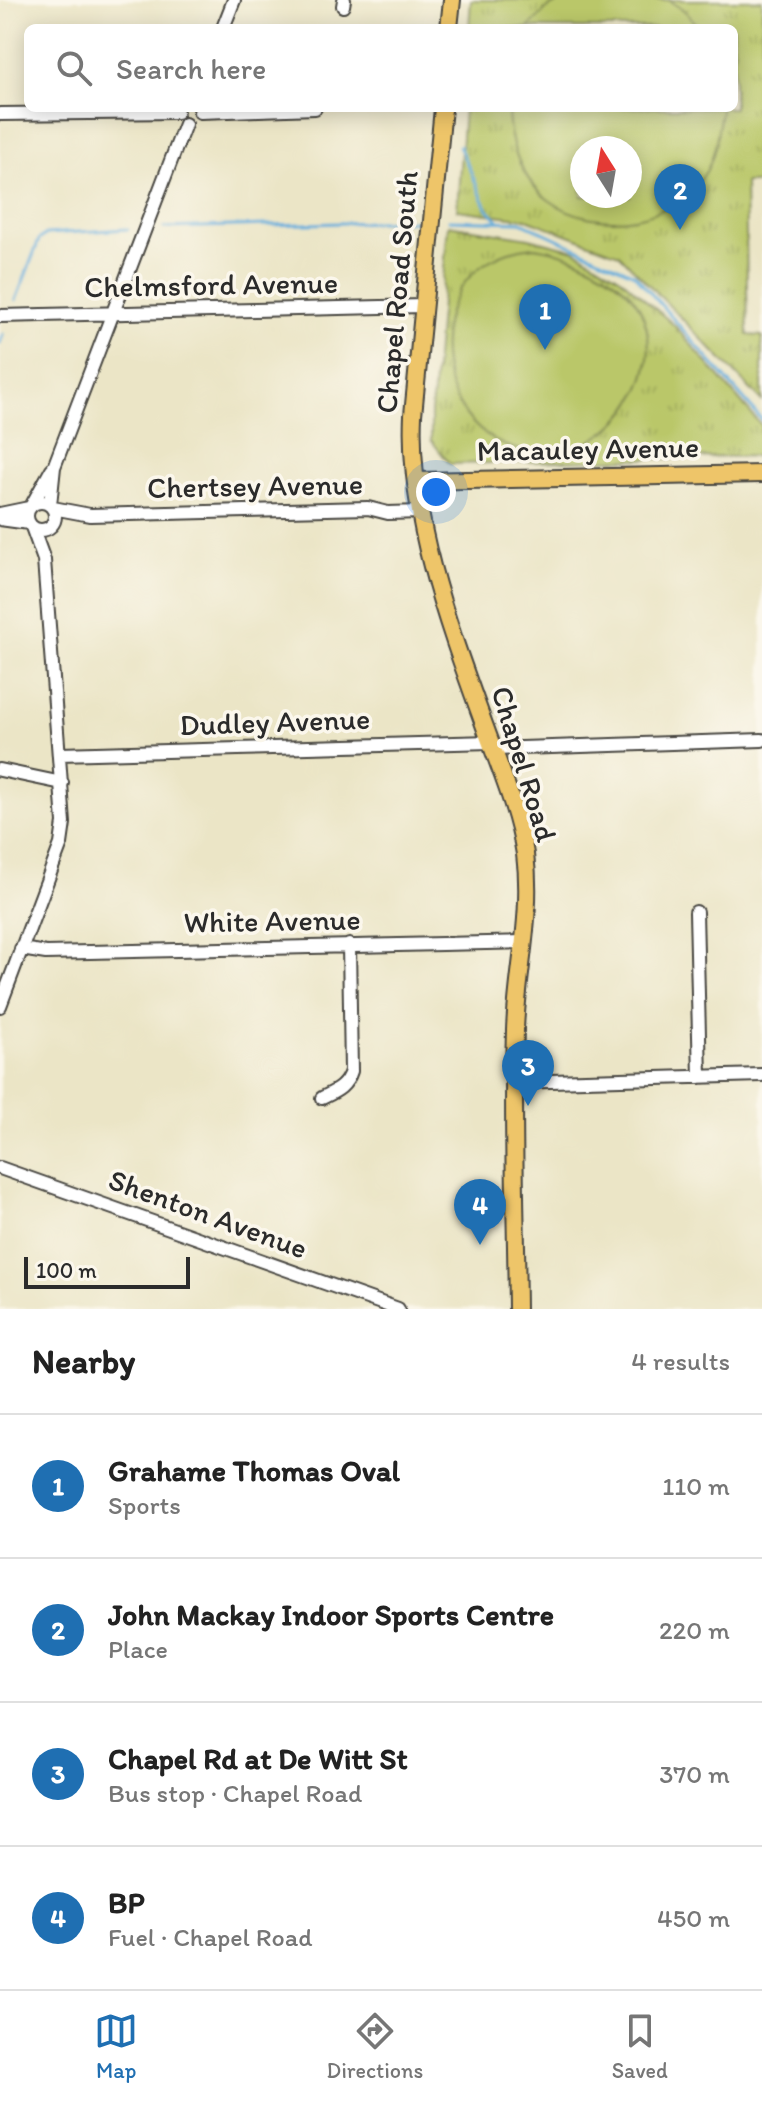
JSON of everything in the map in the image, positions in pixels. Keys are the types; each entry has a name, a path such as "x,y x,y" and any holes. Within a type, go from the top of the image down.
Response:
{"main road":[{"path":"449,24 452,0"},
{"name":"Chapel Road South","path":"416,481 412,428 443,112"},
{"name":"Macauley Avenue","path":"416,481 762,474"},
{"name":"Chapel Road","path":"416,481 420,512 455,642 514,809 525,854 528,899 515,1026 517,1309"}],"street":[{"path":"225,24 234,0"},
{"path":"0,114 89,112"},
{"path":"178,112 179,119 185,124 194,123 198,112"},
{"path":"44,560 27,514 54,467 185,124"},
{"name":"Chelmsford Avenue","path":"0,316 423,306"},
{"path":"0,1006 63,837 62,783 44,560 50,526 55,517 52,507 54,467"},
{"path":"0,517 42,502 52,507"},
{"name":"Chertsey Avenue","path":"52,507 90,515 368,508 388,513 420,512"},
{"name":"Chertsey Avenue","path":"50,526 90,515"},
{"path":"0,517 41,530 50,526"},
{"name":"Dudley Avenue","path":"60,754 762,740"},
{"path":"0,770 62,783"},
{"path":"696,912 700,1077"},
{"name":"White Avenue","path":"21,949 46,953 525,942"},
{"path":"322,1098 347,1082 351,1071 349,945"},
{"path":"515,1082 762,1075"},
{"name":"Shenton Avenue","path":"0,1168 398,1309"}],"green space":[{"path":"471,0 762,0 762,183 745,183 748,335 762,336 762,401 619,254 527,219 457,210 464,112 738,112 738,24 469,24"},
{"path":"563,0 668,0 685,11 696,24 532,24 548,8"},
{"path":"508,112 721,112 713,156 694,188 676,202 635,218 590,218 568,211 549,200 531,182 514,147"},
{"path":"448,225 529,238 575,250 621,278 675,326 762,426 762,456 450,464 431,440"},
{"path":"534,247 579,260 609,276 633,297 647,332 648,355 644,378 634,399 620,418 603,433 582,445 560,451 514,448 479,429 456,398 445,361 446,322 461,287 490,260"}],"waterway":[{"path":"459,146 487,208 498,220"},
{"path":"449,220 521,222 634,274 762,420"},
{"path":"164,228 415,221"},
{"path":"16,300 39,240 46,234 128,229"},
{"path":"0,343 3,334"}],"place":[{"name":"John Mackay Indoor Sports Centre","path":"680,230"},
{"name":"Grahame Thomas Oval","path":"545,350"},
{"name":"Chapel Rd at De Witt St","path":"528,1106"},
{"name":"BP","path":"480,1245"}]}
